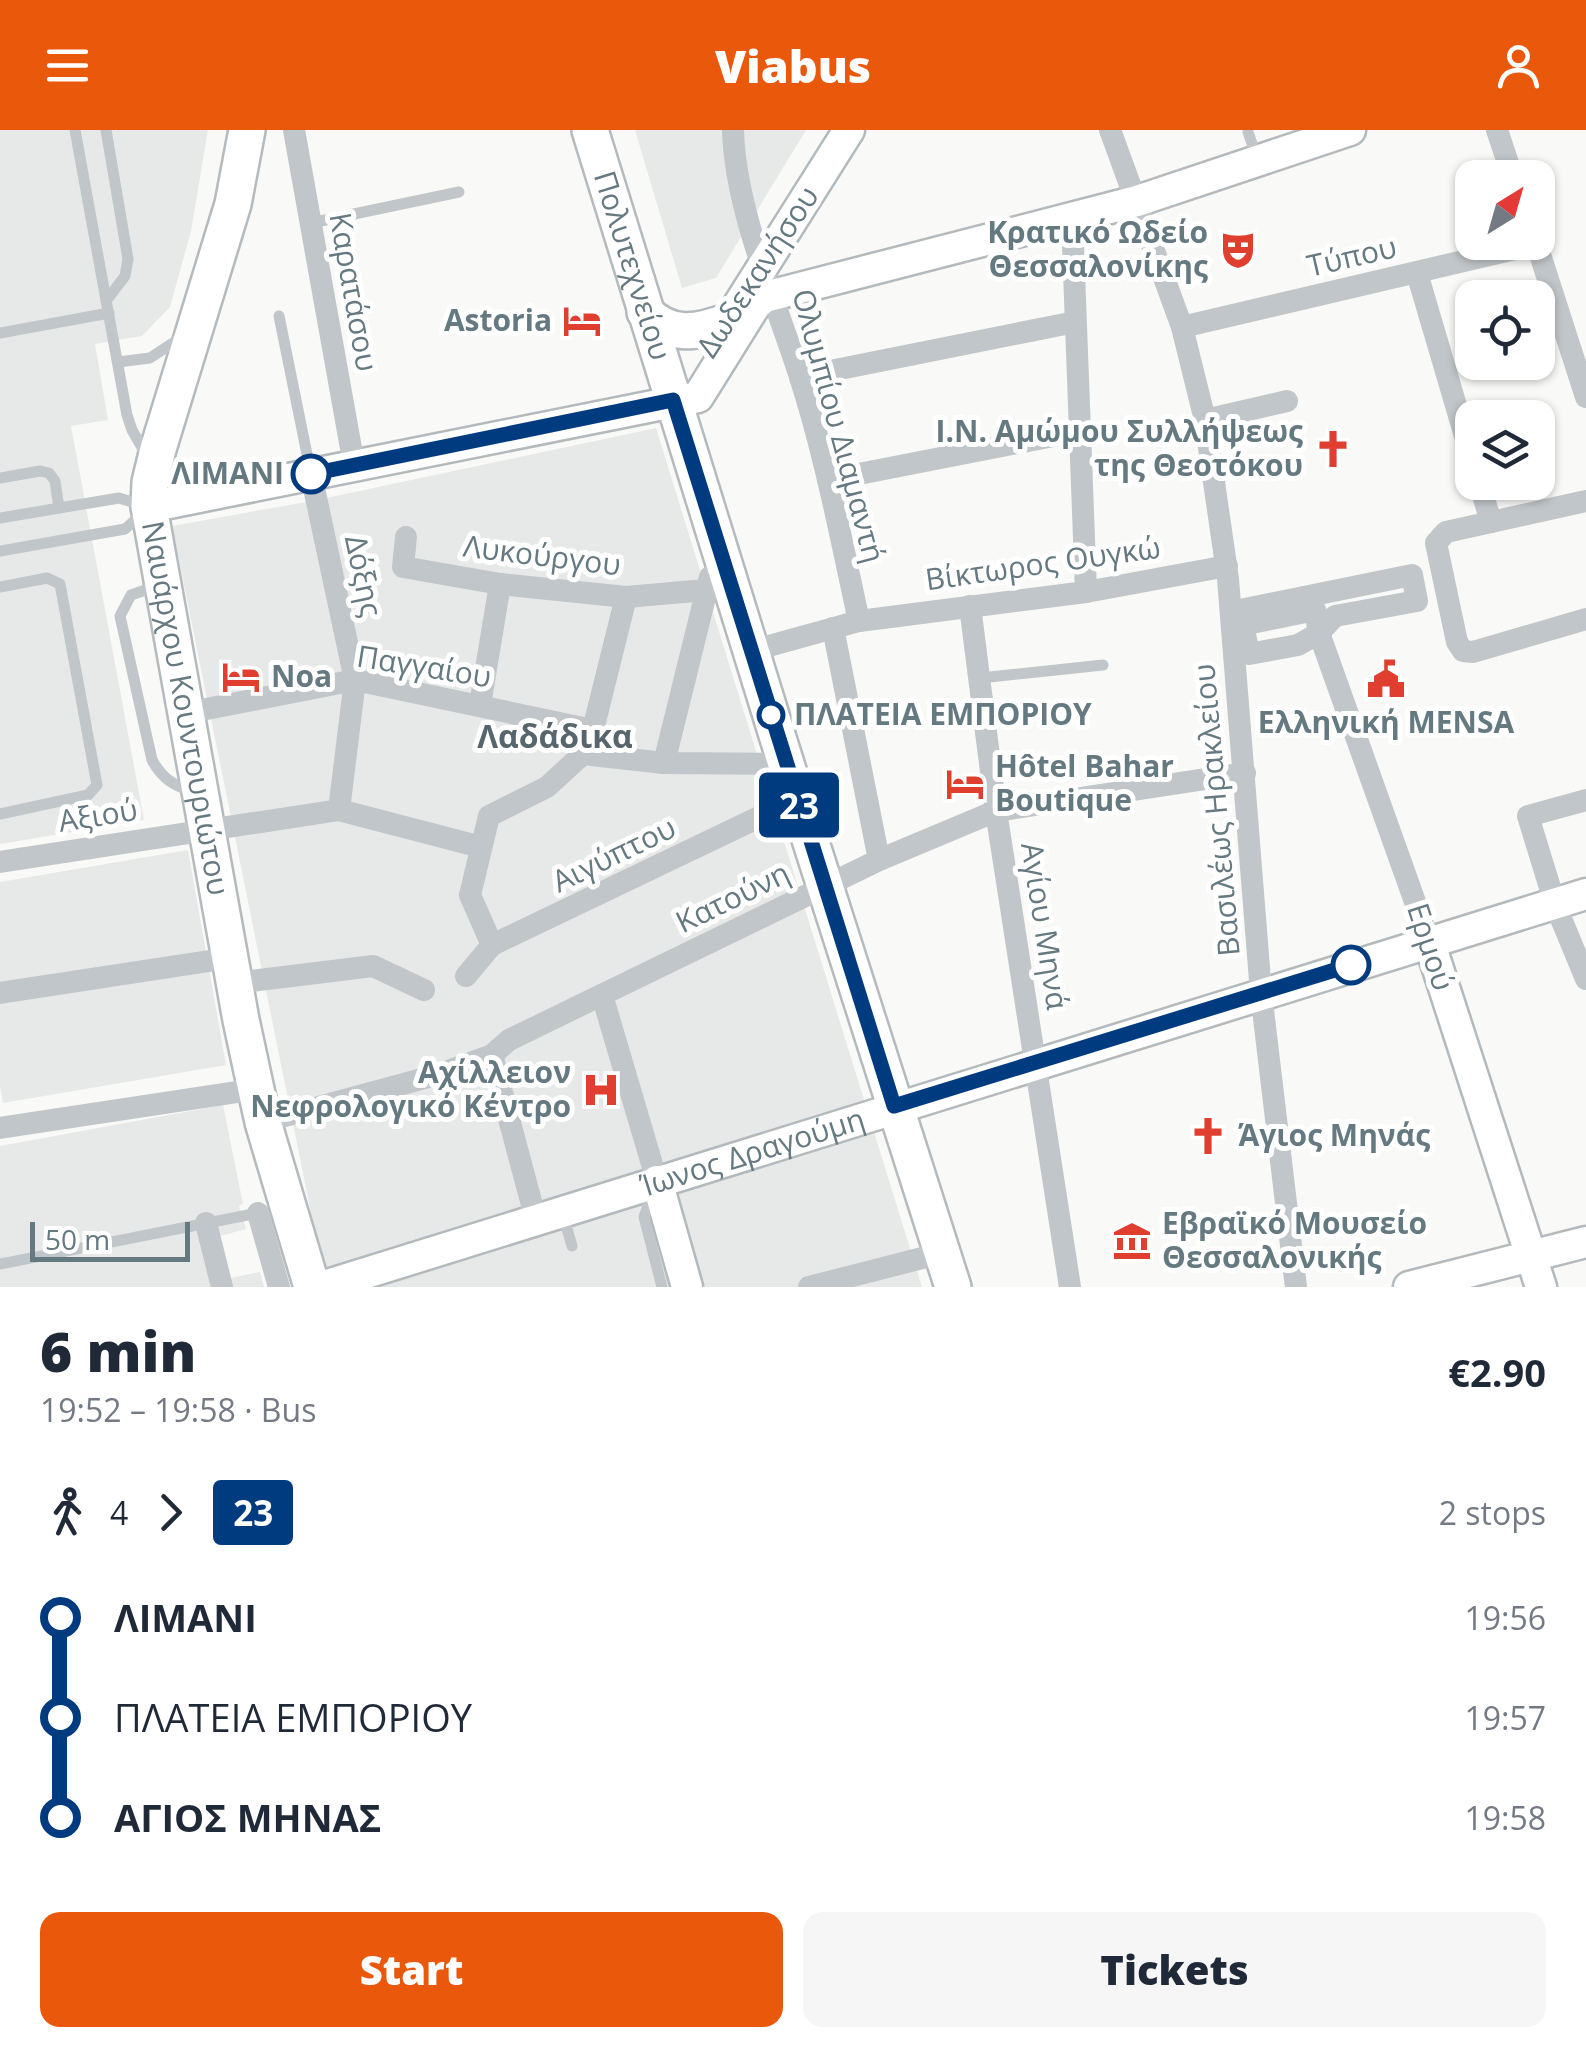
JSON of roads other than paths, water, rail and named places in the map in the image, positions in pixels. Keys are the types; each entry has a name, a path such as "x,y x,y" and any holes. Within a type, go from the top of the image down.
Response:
{"main road":[{"name":"Ναυάρχου Κουντουριώτου","path":"247,130 233,204 154,466 149,507 231,971 260,1106 272,1211 312,1287"},
{"name":"Πολυτεχνείου","path":"590,130 953,1287"},
{"name":"Δωδεκανήσου","path":"673,400 755,297 849,130"},
{"path":"645,312 656,322 683,332 704,330 755,297 1137,201 1253,146 1350,130"},
{"path":"149,507 673,400"},
{"name":"Ίωνος Δραγούμη","path":"321,1287 1586,894"},
{"name":"Ερμού","path":"1429,941 1541,1287"},
{"path":"657,1181 687,1287"},
{"path":"1410,1287 1586,1242"}],"street":[{"name":"Καρατάσου","path":"294,130 354,466"},
{"name":"Ολυμπίου Διαμαντή","path":"733,130 755,297 800,377 859,620"},
{"name":"Βασιλέως Ηρακλείου","path":"1110,130 1182,327 1205,420 1238,625 1261,993 1296,1287"},
{"path":"1497,130 1507,160"},
{"path":"1072,219 1086,592"},
{"name":"Τύπου","path":"1182,327 1470,260"},
{"path":"1541,260 1586,397"},
{"path":"1417,273 1455,402"},
{"path":"800,377 1075,322"},
{"path":"1205,420 1286,401"},
{"path":"828,480 1078,432"},
{"name":"Δόξης","path":"311,474 355,680 339,810"},
{"path":"1484,500 1491,522"},
{"path":"1586,501 1446,532 1438,538 1436,548 1457,642 1468,652 1586,619"},
{"name":"Λυκούργου","path":"406,538 403,567 500,584 626,598 706,590"},
{"path":"664,763 720,545"},
{"name":"Βίκτωρος Ουγκώ","path":"751,651 859,620 1086,592 1227,566"},
{"path":"1412,576 1417,600 1335,616 1319,633 1298,644 1250,654 1238,625 1240,610 1412,576"},
{"path":"480,705 500,584"},
{"path":"492,945 470,895 488,816 547,788 583,754 593,730 626,598"},
{"name":"Αγίου Μηνά","path":"970,606 996,811 1070,1287"},
{"name":"Ερμού","path":"1238,625 1315,610 1319,633 1429,941"},
{"path":"833,628 879,860"},
{"name":"Παγγαίου","path":"186,714 355,680 593,730"},
{"path":"583,754 664,763 786,764"},
{"name":"Κατούνη","path":"0,1128 260,1106 440,1074 492,1055 509,1040 879,860 996,811 1245,773"},
{"name":"Αιγύπτου","path":"466,976 492,945 798,799"},
{"path":"1586,800 1528,816 1555,904 1586,979"},
{"path":"339,810 481,847"},
{"name":"Αξιού","path":"0,862 339,810"},
{"path":"0,993 231,971 374,966 424,990"},
{"path":"602,995 657,1181"},
{"path":"492,1055 549,1215"},
{"path":"272,1211 279,1287"},
{"path":"206,1223 222,1287"},
{"path":"809,1287 942,1253"}],"lane":[{"path":"76,130 132,430 154,466"},
{"path":"0,333 108,307 125,276 128,259 106,130"},
{"path":"310,223 459,192"},
{"path":"279,316 311,474"},
{"path":"118,362 143,361 157,355 198,322"},
{"path":"0,478 40,470 49,473 59,508"},
{"path":"0,518 119,498 149,507"},
{"path":"0,551 125,529 149,507"},
{"path":"0,586 47,578 60,584 98,785 88,795 0,814"},
{"path":"161,585 132,595 120,616 152,760 169,783 200,794"},
{"path":"980,678 1103,665"},
{"path":"657,1181 644,1217 662,1287"},
{"path":"0,1264 272,1211"},
{"path":"549,1215 572,1246"}],"place":[{"name":"Κρατικό Ωδείο Θεσσαλονίκης","path":"1238,250"},
{"name":"Astoria","path":"582,321"},
{"name":"I.N. Αμώμου Συλλήψεως της Θεοτόκου","path":"1333,449"},
{"name":"ΛΙΜΑΝΙ","path":"311,474"},
{"name":"Noa","path":"241,677"},
{"name":"Ελληνική MENSA","path":"1386,679"},
{"name":"ΠΛΑΤΕΙΑ ΕΜΠΟΡΙΟΥ","path":"771,715"},
{"name":"Hôtel Bahar Boutique","path":"965,784"},
{"name":"Αχίλλειον Νεφρολογικό Κέντρο","path":"601,1090"},
{"name":"Άγιος Μηνάς","path":"1208,1136"},
{"name":"Εβραϊκό Μουσείο Θεσσαλονικής","path":"1132,1241"}],"district":[{"name":"Λαδάδικα","path":"555,737"}]}
